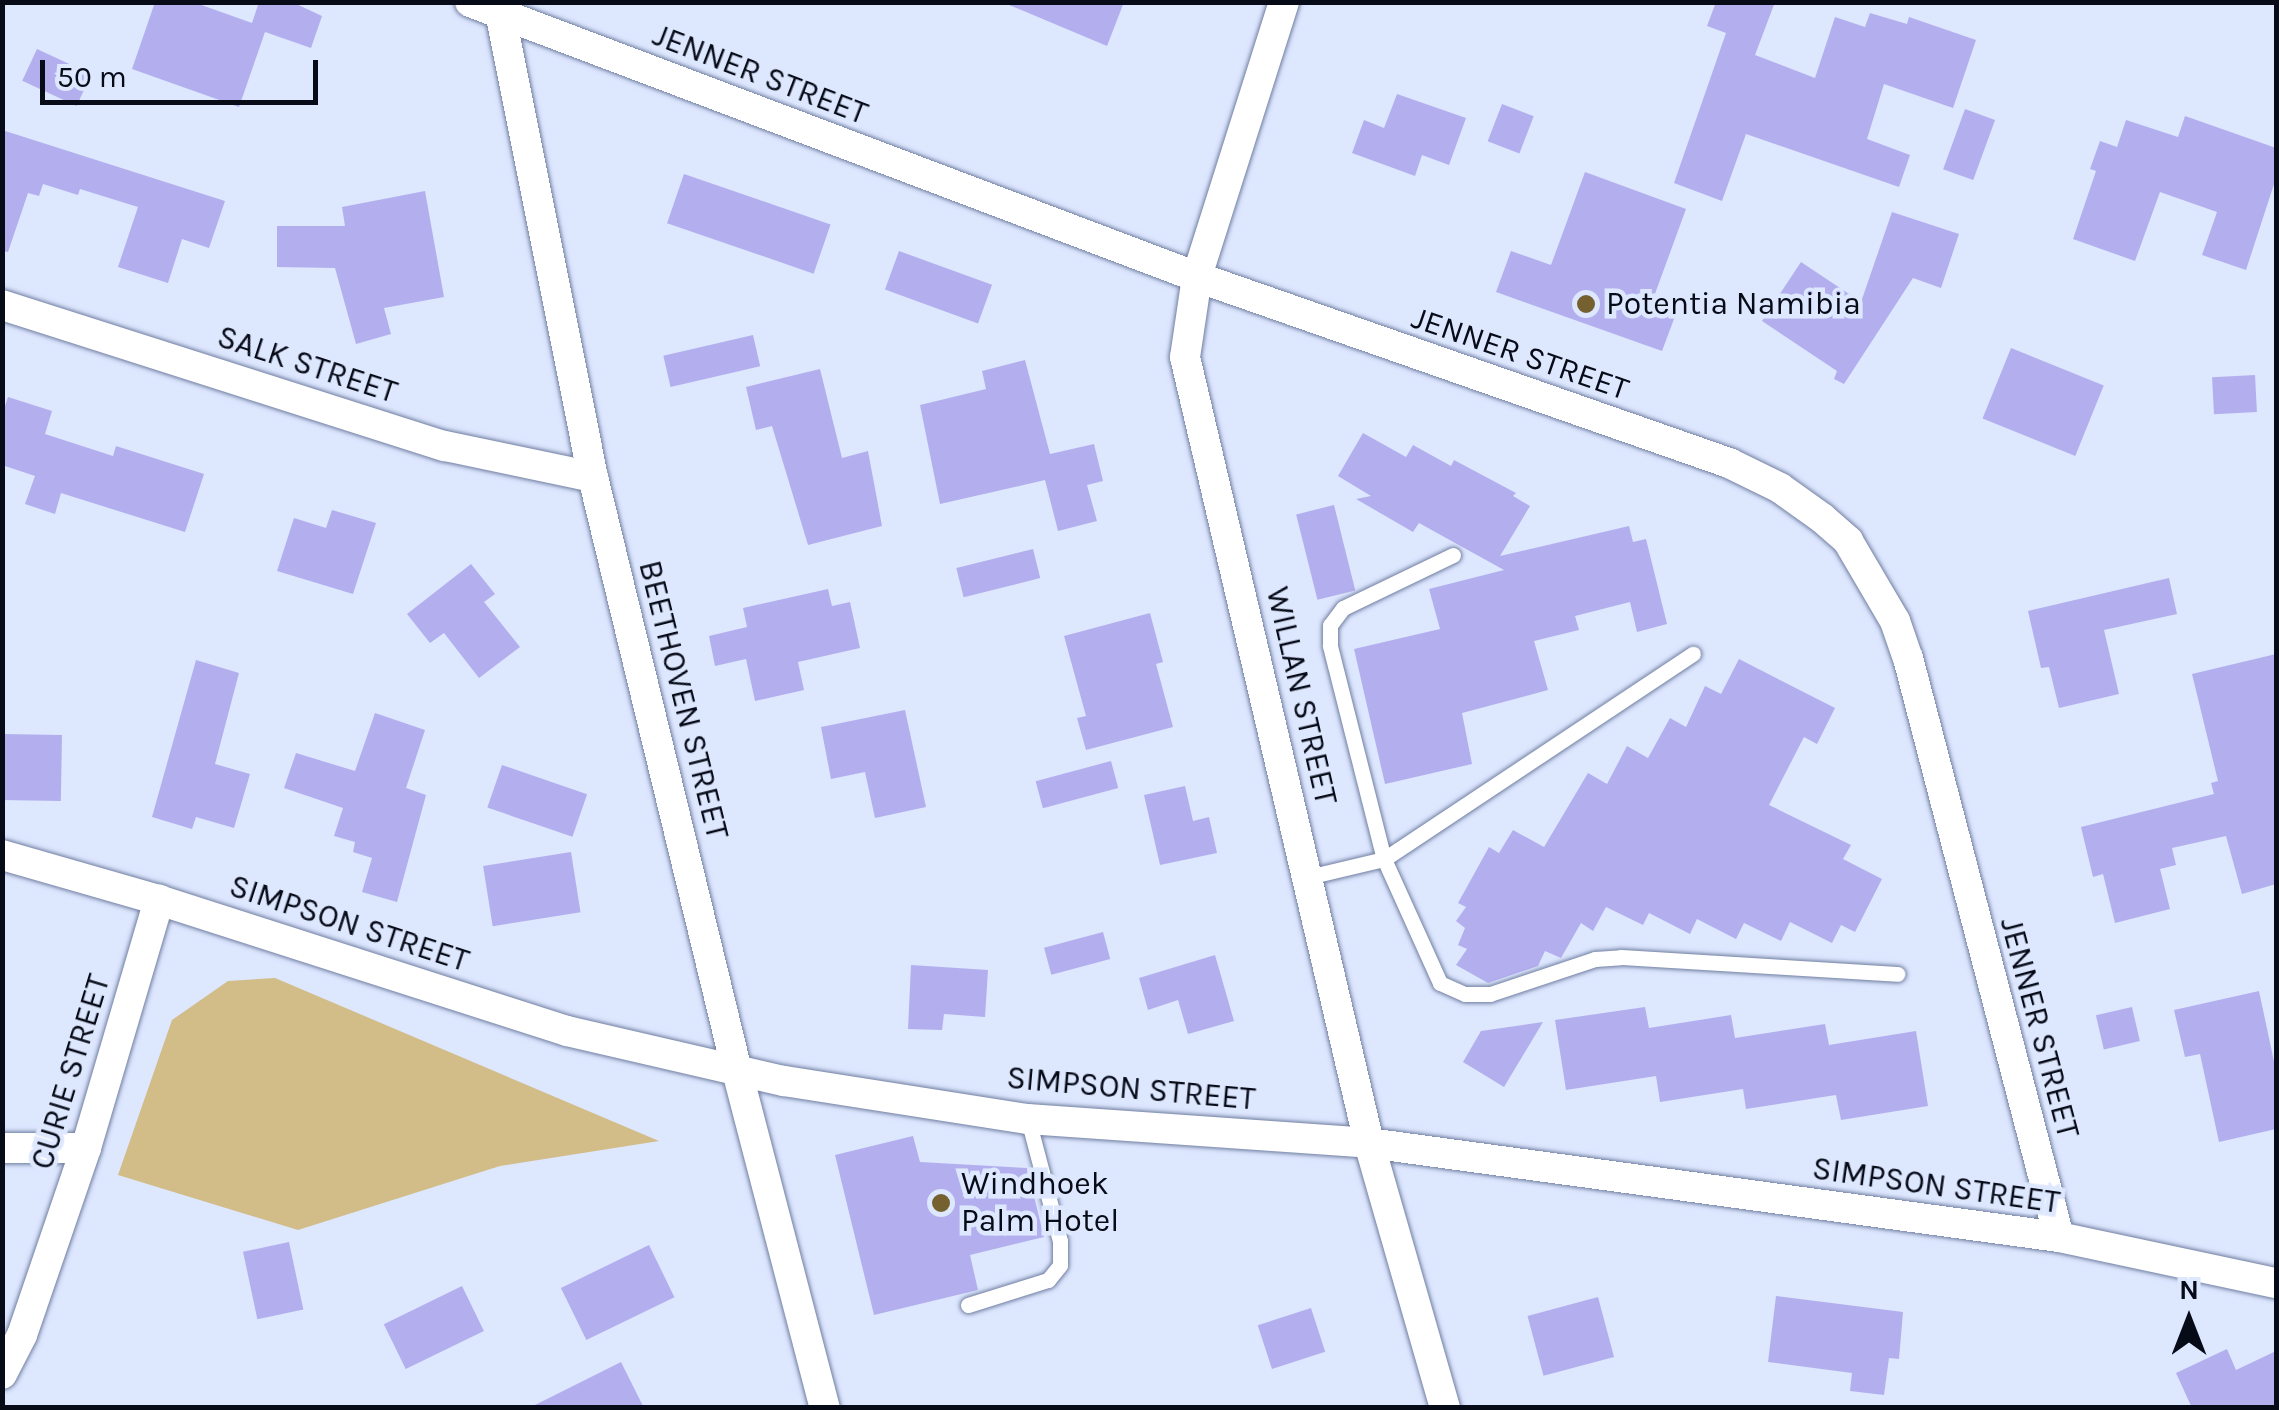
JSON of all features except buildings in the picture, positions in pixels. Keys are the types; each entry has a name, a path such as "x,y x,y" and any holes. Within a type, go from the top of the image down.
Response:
{"street":[{"name":"WILLAN STREET","path":"1284,2 1197,277 1185,357 1369,1143 1445,1408"},
{"name":"JENNER STREET","path":"489,6 1197,277 1729,463 1780,488 1848,541 1894,621 1908,658 2059,1238"},
{"name":"BEETHOVEN STREET","path":"489,6 593,477 737,1072 826,1408"},
{"name":"SALK STREET","path":"2,305 445,446 593,477"},
{"name":"SIMPSON STREET","path":"2,855 158,900 567,1031 737,1072 1028,1118 1369,1143 2059,1238 2276,1283"},
{"name":"CURIE STREET","path":"2,1374 22,1335 86,1148 158,900"},
{"path":"2,1148 86,1148"}],"lane":[{"path":"1453,555 1344,608 1330,625 1330,646 1384,859 1440,983 1465,994 1490,994 1595,959 1621,957 1898,974"},
{"path":"1308,877 1384,859 1692,654"},
{"path":"968,1305 1048,1280 1060,1265 1060,1241 1028,1118"}],"shaded area":[{"path":"275,978 659,1141 500,1166 298,1230 118,1175 172,1020 228,981"}],"place":[{"name":"Potentia Namibia","path":"1586,304"},
{"name":"Windhoek Palm Hotel","path":"941,1203"}]}
